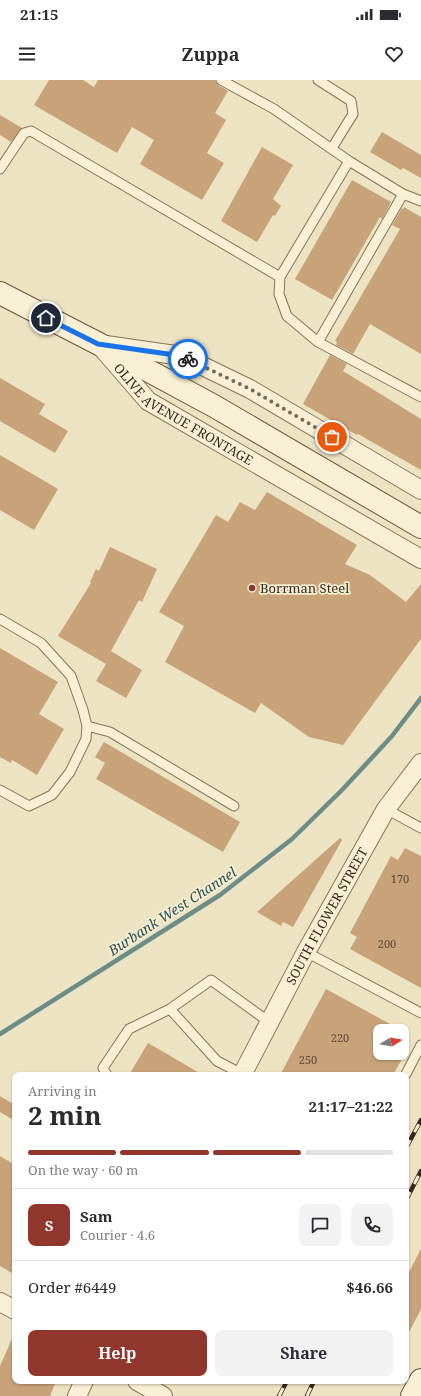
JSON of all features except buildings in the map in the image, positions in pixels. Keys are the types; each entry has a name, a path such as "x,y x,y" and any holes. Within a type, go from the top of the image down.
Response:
{"main road":[{"path":"0,294 214,406 414,523"},
{"path":"412,1396 421,1380"}],"street":[{"name":"OLIVE AVENUE FRONTAGE","path":"98,344 182,356 250,389 421,490"},
{"name":"OLIVE AVENUE FRONTAGE","path":"98,344 148,401 421,559"},
{"name":"SOUTH FLOWER STREET","path":"244,1072 306,952 386,809 421,763"},
{"path":"0,1302 12,1308"},
{"path":"77,1396 83,1384"},
{"path":"142,1384 164,1396"}],"lane":[{"path":"221,80 274,109 349,161 403,194 421,201"},
{"path":"318,80 351,101 353,114 332,148"},
{"path":"0,169 24,133 31,131 280,276"},
{"path":"349,161 280,276 279,294 287,316 318,342 421,397"},
{"path":"318,342 403,194"},
{"path":"0,619 41,643 71,676 87,726 86,738 70,772 52,794 29,806 0,790"},
{"path":"87,726 110,732 234,806"},
{"path":"386,809 421,828"},
{"path":"306,952 421,1013"},
{"path":"105,1072 103,1068 129,1028 170,1009 211,980 269,1022"},
{"path":"170,1009 217,1061 237,1072"},
{"path":"407,1072 421,1045"}],"waterway":[{"name":"Burbank West Channel","path":"0,1034 220,895 292,839 342,790 392,736 421,698"}],"railway":[{"path":"409,1142 421,1120"},
{"path":"409,1194 421,1171"},
{"path":"279,1396 285,1384"},
{"path":"307,1396 313,1384"}],"way so far":[{"path":"188,359 250,389 332,437"}],"place":[{"name":"Borrman Steel","path":"252,588"}],"route":[{"path":"46,318 98,344 182,356 188,359"}]}
